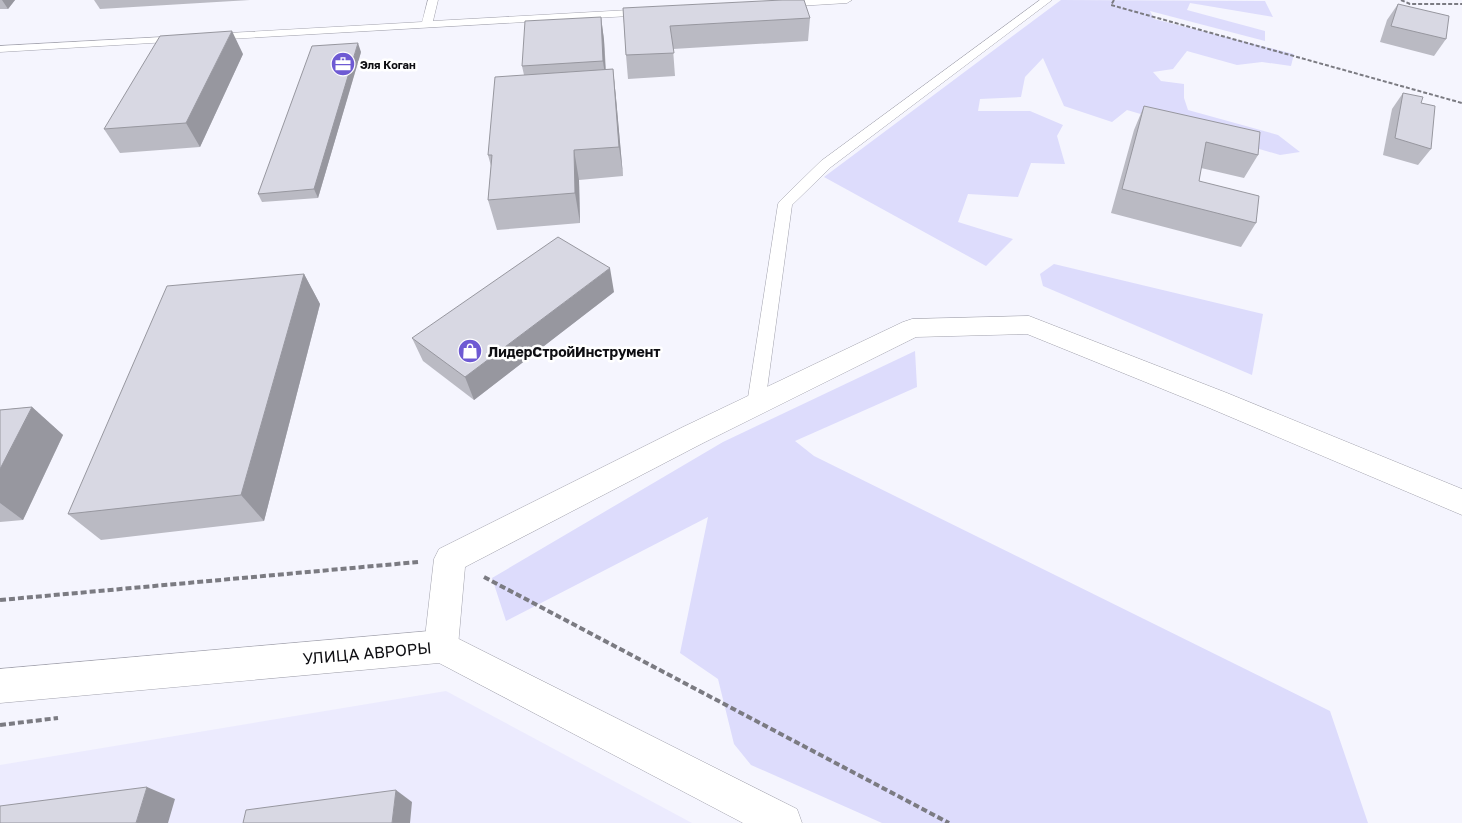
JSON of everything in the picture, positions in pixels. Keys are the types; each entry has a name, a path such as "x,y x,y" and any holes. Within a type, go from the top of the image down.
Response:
{"street":[{"path":"441,646 450,559 756,404 912,328 1029,325 1217,400 1462,502"},
{"name":"УЛИЦА АВРОРЫ","path":"0,686 441,646 783,823"}],"lane":[{"path":"426,25 433,0"},
{"path":"765,5 847,0"},
{"path":"756,404 786,204 826,164 1047,0"},
{"path":"0,49 655,12"}],"path":[{"path":"1114,0 1111,5 1462,103"},
{"path":"1401,0 1410,4 1462,4"},
{"path":"0,724 68,717"}],"shaded area":[{"path":"1061,0 1265,1 1273,17 1190,3 1187,10 1265,31 1265,41 1150,11 1154,19 1294,54 1291,66 1262,62 1237,65 1187,51 1173,69 1153,72 1161,81 1184,84 1184,98 1188,110 1278,135 1300,152 1280,155 1127,110 1112,122 1064,106 1043,58 1025,77 1021,97 980,99 978,111 1030,111 1063,125 1057,136 1065,164 1031,163 1018,197 968,194 958,222 1013,239 986,266 824,177"},
{"path":"1054,264 1263,314 1252,375 1043,286 1040,274"},
{"path":"915,351 917,387 795,441 814,456 1330,711 1368,823 882,823 751,765 734,744 718,679 680,653 708,517 506,621 492,578 723,442"},
{"path":"446,691 692,823 0,823 0,765"}],"building":[{"path":"804,0 810,18 670,26 674,53 626,55 623,8"},
{"path":"1398,4 1449,16 1446,39 1391,26"},
{"path":"601,17 603,61 522,66 525,21"},
{"path":"232,31 186,123 104,129 160,36"},
{"path":"358,43 314,189 258,194 312,46"},
{"path":"613,69 619,147 574,150 575,193 488,200 492,155 488,155 495,77"},
{"path":"1403,93 1423,97 1421,103 1435,106 1431,149 1395,138"},
{"path":"1144,106 1260,132 1258,155 1206,142 1199,181 1259,196 1256,223 1122,189"},
{"path":"558,237 610,268 465,377 412,338"},
{"path":"304,274 241,495 68,514 167,286"},
{"path":"32,407 0,469 0,410"},
{"path":"147,787 136,823 0,823 0,806"},
{"path":"396,790 392,823 243,823 246,810"}],"place":[{"name":"Эля Коган","path":"343,64"},
{"name":"ЛидерСтройИнструмент","path":"470,351"}]}
